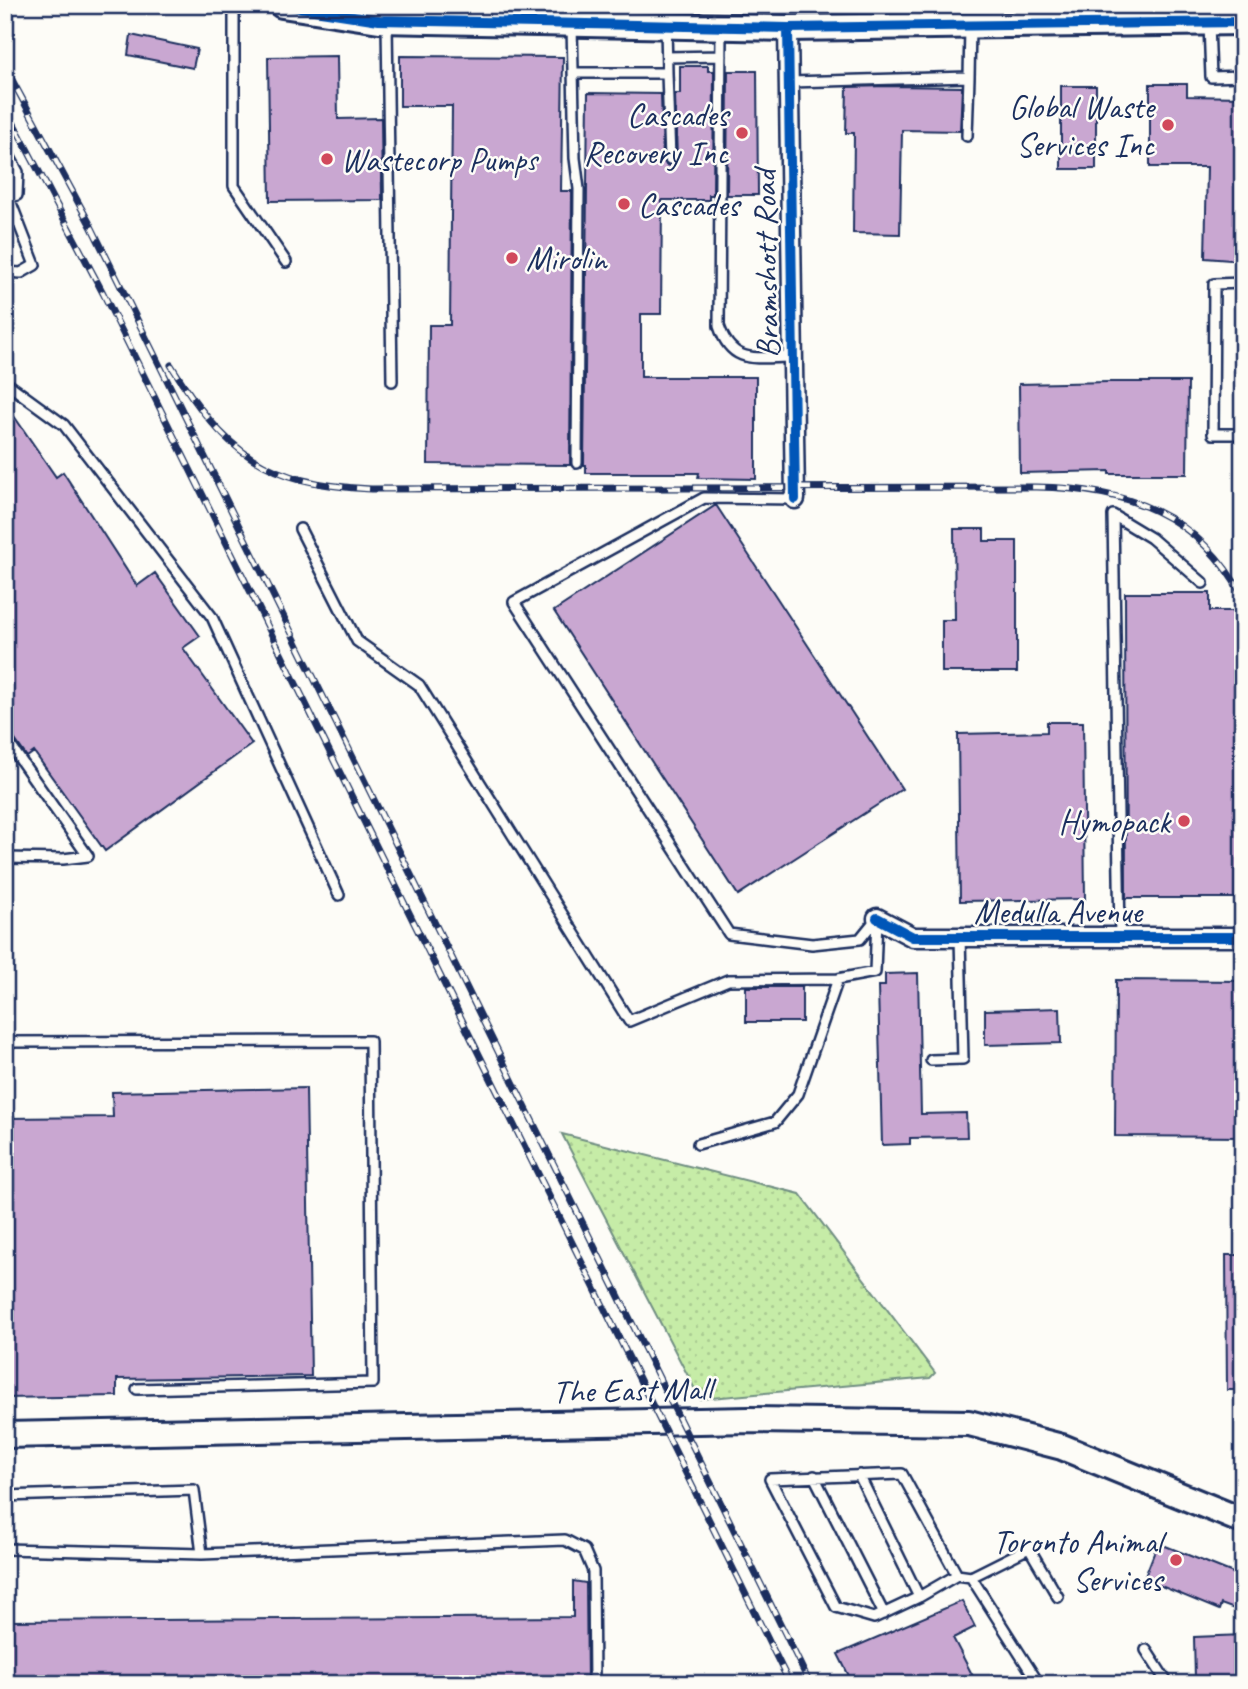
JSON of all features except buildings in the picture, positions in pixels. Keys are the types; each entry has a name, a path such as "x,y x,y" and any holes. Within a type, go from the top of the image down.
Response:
{"main road":[{"path":"282,5 387,20 450,18 572,24 610,15 666,26 721,27 970,25 1063,14 1243,22"},
{"name":"The East Mall","path":"5,1434 750,1420 969,1423 1062,1447 1243,1521"}],"street":[{"name":"Bramshott Road","path":"788,28 795,499"},
{"name":"Medulla Avenue","path":"877,918 913,937 1243,937"}],"lane":[{"path":"234,5 234,186 286,261"},
{"path":"1211,19 1211,76 1243,76"},
{"path":"387,20 392,381"},
{"path":"572,24 575,158 579,189 577,463"},
{"path":"967,136 970,25"},
{"path":"666,26 670,159"},
{"path":"721,27 719,326 724,341 732,351 748,358 793,357"},
{"path":"667,57 721,57"},
{"path":"573,73 667,73"},
{"path":"790,82 968,77"},
{"path":"5,148 18,172 17,195 7,198 35,265 21,272 5,272"},
{"path":"1243,283 1214,284 1213,434 1243,434"},
{"path":"5,382 64,425 212,617 339,895"},
{"path":"795,499 704,498 514,602 729,934 812,944 860,939 877,918"},
{"path":"1120,937 1113,515 1151,538 1203,583"},
{"path":"300,529 358,641 419,685 629,1021 729,981 838,979 875,972 877,918"},
{"path":"5,738 88,856 63,859 5,858"},
{"path":"931,1060 963,1059 960,937"},
{"path":"698,1144 775,1122 798,1094 838,979"},
{"path":"5,1042 370,1041 373,1383 137,1389"},
{"path":"957,1575 902,1474 769,1479 836,1607 874,1618 957,1575 971,1577 1029,1549 1058,1597"},
{"path":"859,1475 919,1597"},
{"path":"814,1476 884,1614"},
{"path":"5,1496 194,1490 202,1554"},
{"path":"5,1549 202,1554 565,1540 584,1550 593,1571 594,1684"},
{"path":"971,1577 1039,1684"},
{"path":"1146,1650 1168,1684"}],"green space":[{"path":"562,1134 800,1194 935,1373 930,1378 700,1399"}],"railway":[{"path":"5,67 91,226 810,1684"},
{"path":"5,107 103,293 790,1684"},
{"path":"171,365 210,421 230,442 276,471 303,480 371,489 1068,489 1128,500 1156,511 1181,526 1204,545 1225,568 1243,597"}],"cycle path":[{"path":"282,5 379,20 788,28 1243,22"},
{"path":"788,28 795,499"},
{"path":"877,918 913,937 1243,937"}],"place":[{"name":"Global Waste Services Inc","path":"1168,125"},
{"name":"Cascades Recovery Inc","path":"742,133"},
{"name":"Wastecorp Pumps","path":"327,159"},
{"name":"Cascades","path":"624,204"},
{"name":"Mirolin","path":"512,258"},
{"name":"Hymopack","path":"1184,821"},
{"name":"Toronto Animal Services","path":"1176,1560"}]}
